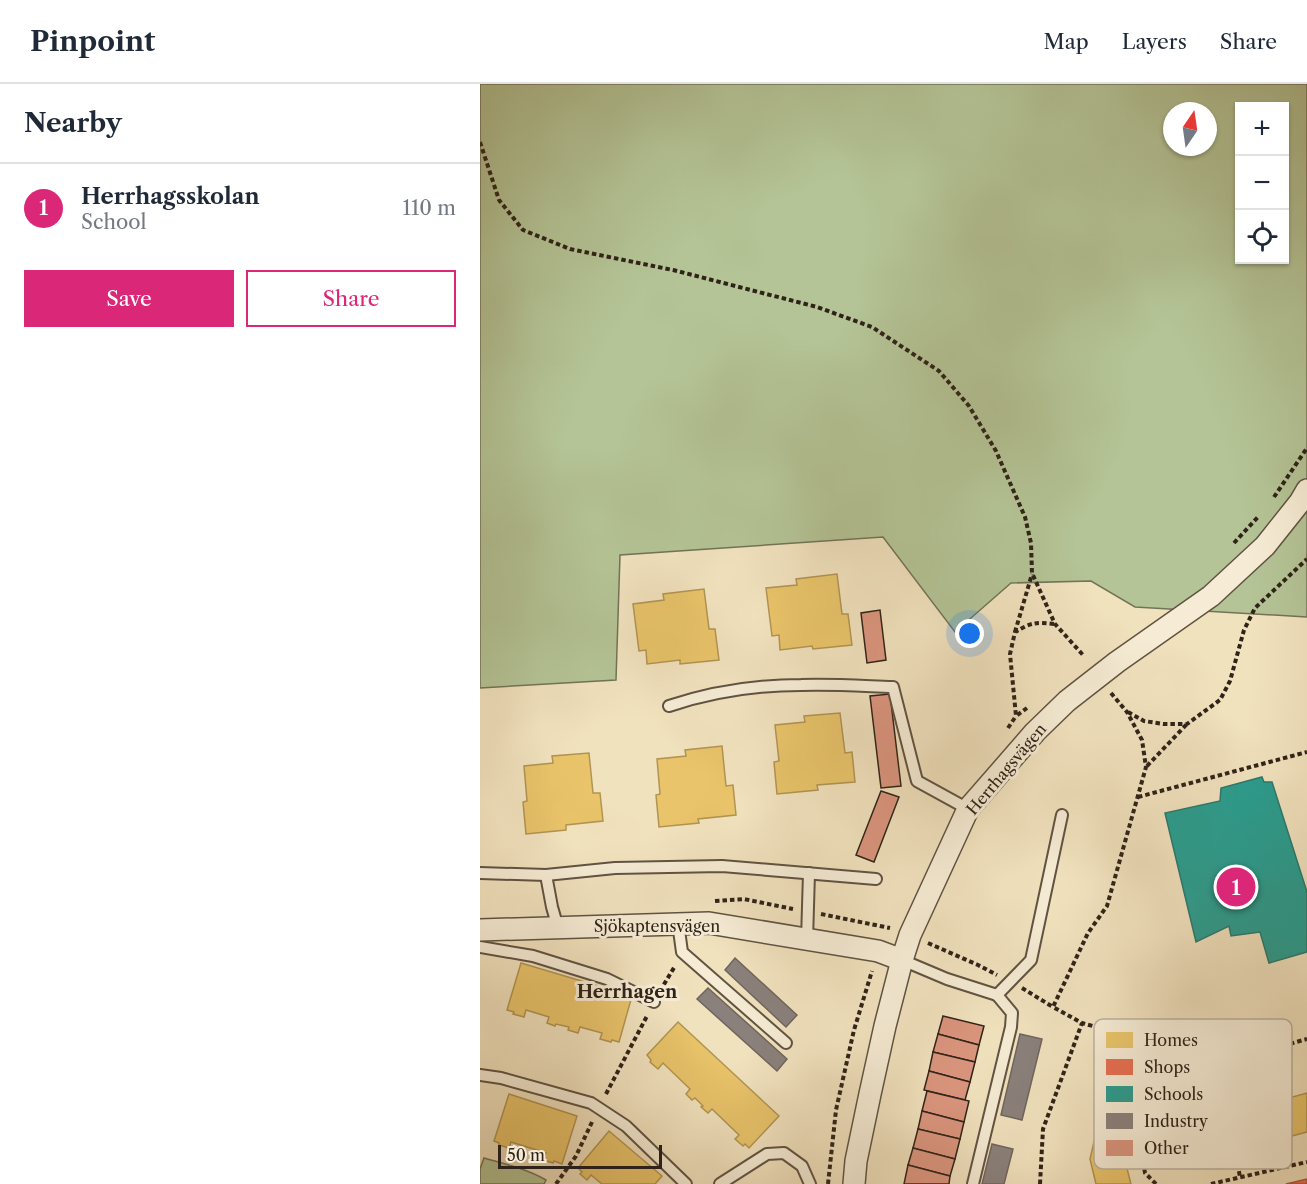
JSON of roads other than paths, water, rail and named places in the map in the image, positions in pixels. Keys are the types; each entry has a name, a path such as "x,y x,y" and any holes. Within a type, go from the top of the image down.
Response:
{"street":[{"name":"Herrhagsvägen","path":"854,1184 856,1161 872,1083 902,960 910,935 968,808 1035,732 1066,701 1211,596 1265,546 1305,500"},
{"name":"Sjökaptensvägen","path":"480,930 709,923 879,951 902,960"}],"lane":[{"path":"669,706 691,699 757,687 801,685 894,687 917,781 968,808"},
{"path":"998,995 1031,960 1062,815"},
{"path":"480,873 546,875 615,868 722,866 876,879"},
{"path":"807,940 808,873"},
{"path":"546,875 558,928"},
{"path":"678,923 682,952 786,1043"},
{"path":"480,947 533,956 606,979 654,1002"},
{"path":"902,960 947,980 998,995 1012,1013 1011,1027 973,1184"},
{"path":"480,1075 501,1078 591,1103 626,1126 686,1184"},
{"path":"720,1184 767,1154 784,1153 802,1166 810,1184"}],"place":[{"name":"Herrhagsskolan","path":"1236,887"}],"district":[{"name":"Herrhagen","path":"627,992"}]}
